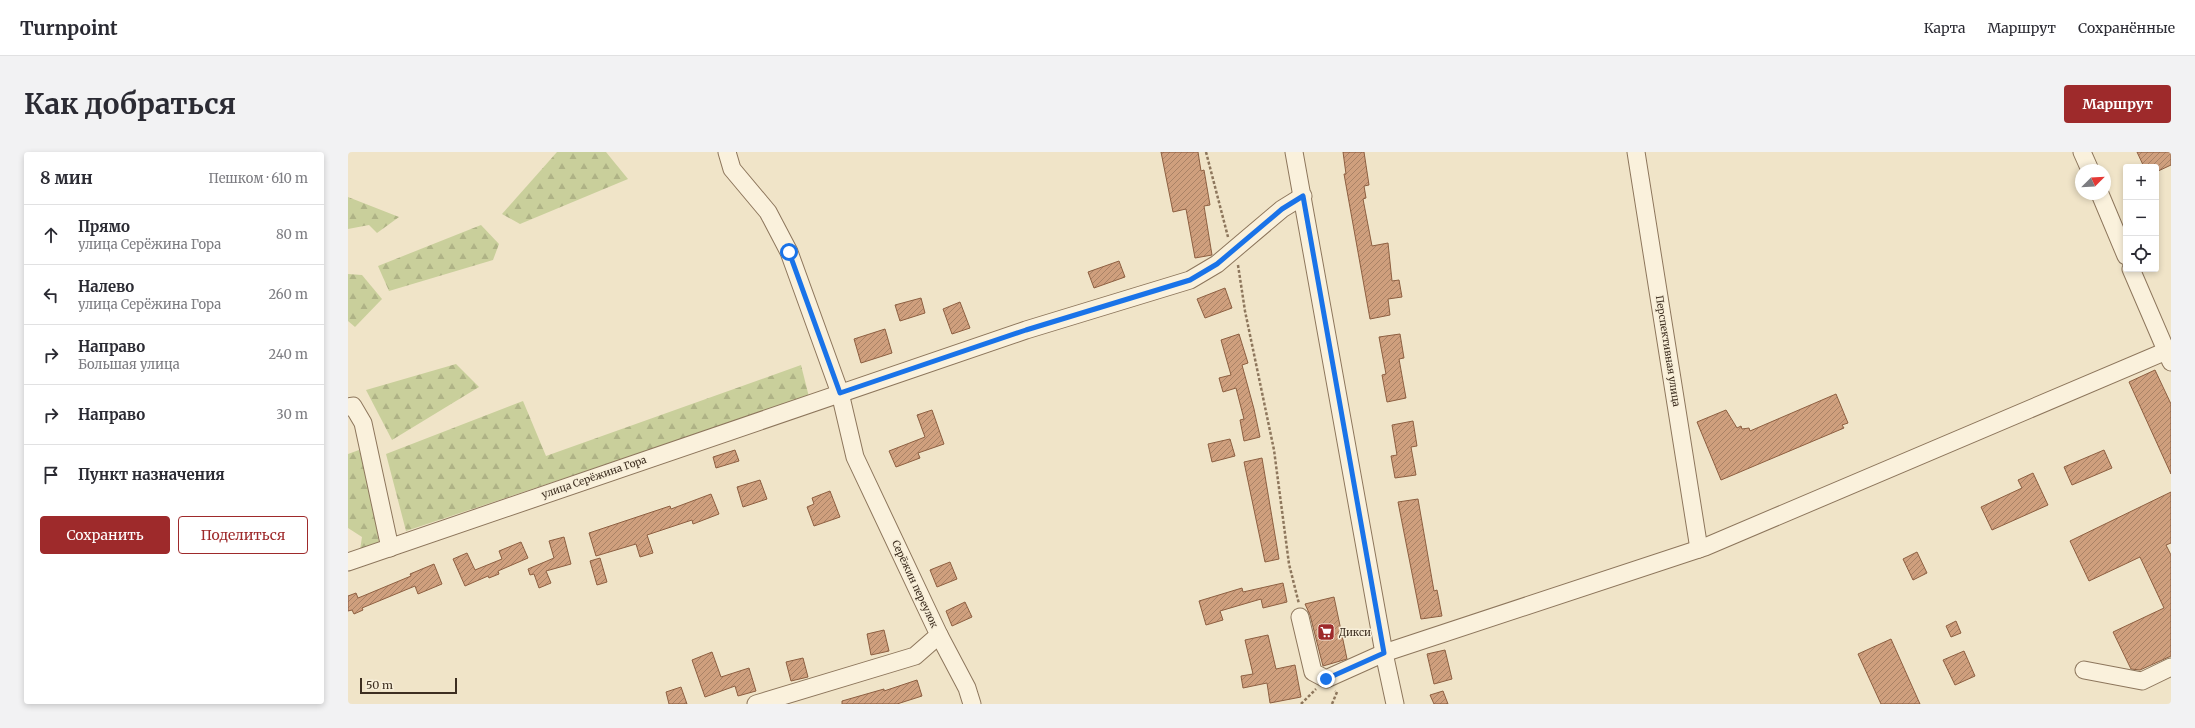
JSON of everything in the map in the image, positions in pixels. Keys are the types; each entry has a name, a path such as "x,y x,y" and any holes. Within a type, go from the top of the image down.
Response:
{"street":[{"path":"727,152 732,169 768,212 789,252 840,393"},
{"path":"1294,152 1384,653 1395,704"},
{"name":"Перспективная улица","path":"1636,152 1699,549"},
{"path":"2082,152 2087,164"},
{"name":"улица Серёжина Гора","path":"348,562 1026,330 1190,280 1217,264 1282,209 1303,196"},
{"path":"2103,200 2123,249"},
{"path":"1300,617 1313,672 1326,679 1384,653 1699,549 2170,354 2132,272"},
{"name":"Серёжин переулок","path":"756,704 915,656 939,636 855,457 840,393"},
{"path":"348,407 353,406 363,423 390,548"},
{"path":"939,636 967,688 972,704"},
{"path":"2084,670 2142,681 2171,667"}],"path":[{"path":"1206,152 1230,242"},
{"path":"1237,261 1245,311 1274,450 1289,564 1298,595 1300,617"},
{"path":"1301,704 1313,692"}],"green space":[{"path":"557,152 606,152 628,179 520,224 502,214"},
{"path":"348,197 399,217 377,233 369,225 348,229"},
{"path":"481,225 499,244 493,260 389,291 378,266"},
{"path":"348,274 362,275 382,299 355,327 348,321"},
{"path":"456,364 479,387 392,440 366,390"},
{"path":"801,365 809,397 406,531 386,454 523,401 546,456"},
{"path":"359,450 369,478 379,543 360,550 362,537 348,528 348,454"}],"building":[{"path":"1161,152 1198,152 1201,171 1204,170 1210,205 1204,206 1212,255 1195,258 1186,209 1173,212"},
{"path":"1343,152 1364,152 1369,185 1364,186 1366,198 1363,199 1372,246 1388,243 1392,281 1399,280 1402,297 1388,299 1390,315 1370,319 1344,174 1346,174"},
{"path":"2137,152 2171,152 2171,165 2159,171 2159,164 2143,164"},
{"path":"1119,261 1125,277 1094,288 1088,272"},
{"path":"1225,288 1232,308 1205,318 1197,299"},
{"path":"921,298 925,313 900,321 895,305"},
{"path":"960,302 970,328 952,334 943,309"},
{"path":"885,329 892,353 861,363 854,339"},
{"path":"1239,334 1248,363 1242,365 1260,437 1244,441 1240,420 1244,419 1236,388 1223,392 1219,378 1231,375 1221,340"},
{"path":"1400,334 1404,358 1399,359 1406,398 1387,402 1382,375 1386,374 1379,337"},
{"path":"2155,370 2171,404 2171,474 2129,382"},
{"path":"1836,394 1848,423 1842,425 1844,428 1721,480 1697,422 1726,410 1737,428 1741,426 1742,429 1749,428 1750,431"},
{"path":"932,410 944,444 918,453 920,458 896,467 889,451 925,437 917,415"},
{"path":"1413,421 1417,446 1411,447 1416,475 1395,478 1391,456 1397,455 1392,425"},
{"path":"1230,439 1235,456 1212,462 1208,444"},
{"path":"735,450 739,461 716,468 713,457"},
{"path":"2104,450 2112,468 2072,485 2064,467"},
{"path":"1262,458 1279,559 1265,562 1244,462"},
{"path":"2033,473 2048,505 1992,530 1981,507 2022,488 2018,480"},
{"path":"760,480 767,499 743,507 737,487"},
{"path":"830,491 840,517 814,526 807,507 814,504 812,498"},
{"path":"2171,492 2171,543 2166,545 2171,555 2171,656 2140,670 2131,669 2113,632 2164,608 2140,557 2089,581 2070,541"},
{"path":"711,494 719,514 693,524 692,520 647,535 653,553 640,557 636,544 596,556 589,533 670,506 671,509"},
{"path":"1418,499 1434,591 1437,590 1442,616 1421,619 1398,502"},
{"path":"564,537 571,564 546,571 551,583 539,588 534,574 530,575 528,569 554,558 549,541"},
{"path":"521,542 528,558 498,571 499,574 489,578 488,576 465,586 453,559 467,553 475,570 502,559 499,551"},
{"path":"1917,552 1927,573 1913,580 1903,559"},
{"path":"600,558 607,582 597,585 590,561"},
{"path":"950,562 957,579 937,587 930,570"},
{"path":"434,564 442,584 418,594 415,586 362,608 363,610 354,614 352,610 348,611 348,596 356,593 358,598 411,576 410,574"},
{"path":"1283,583 1287,602 1263,608 1261,599 1220,611 1223,620 1206,625 1199,601 1242,588 1243,592"},
{"name":"Дикси","path":"1334,597 1347,659 1323,666 1310,615 1305,604"},
{"path":"965,602 972,617 952,626 946,611"},
{"path":"1956,621 1961,633 1951,637 1946,626"},
{"path":"884,630 889,651 871,655 867,634"},
{"path":"1268,635 1276,669 1295,665 1301,697 1270,703 1267,683 1243,688 1241,676 1253,674 1245,640"},
{"path":"1891,639 1920,704 1881,704 1858,654"},
{"path":"1445,650 1452,679 1434,684 1427,654"},
{"path":"1964,651 1975,676 1955,685 1943,660"},
{"path":"712,652 721,677 749,668 756,691 738,696 735,686 705,697 692,660"},
{"path":"803,658 808,677 791,681 786,662"},
{"path":"917,680 922,696 897,704 842,704 842,701 884,689 884,691"},
{"path":"681,687 687,704 669,704 666,692"},
{"path":"1443,691 1448,704 1434,704 1430,695"}],"place":[{"name":"Дикси","path":"1326,632"}],"route":[{"path":"789,252 840,393 1026,330 1190,280 1217,264 1282,209 1303,196 1384,653 1326,679"}]}
